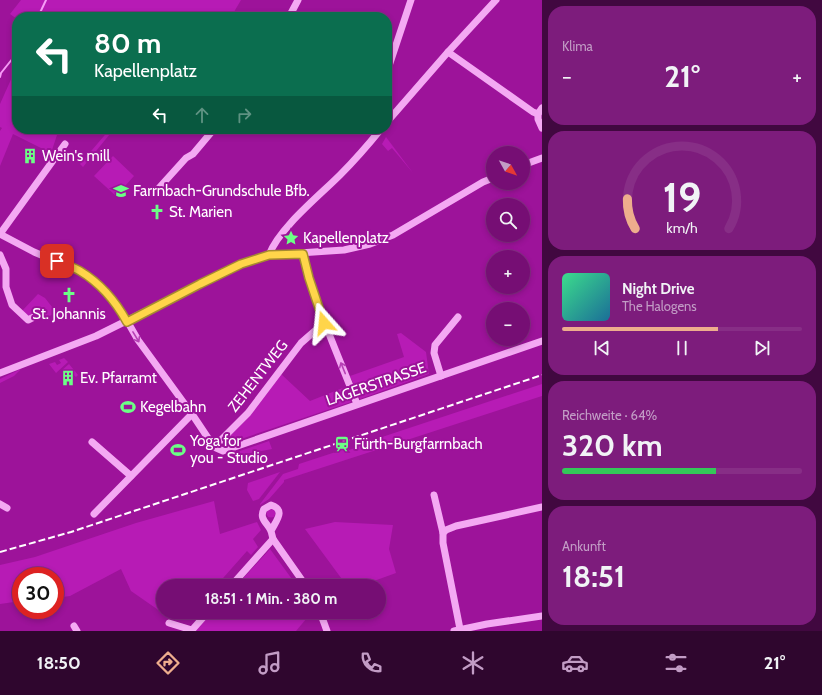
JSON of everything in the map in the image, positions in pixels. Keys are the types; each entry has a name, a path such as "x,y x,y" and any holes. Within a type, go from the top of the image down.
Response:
{"street":[{"path":"292,12 298,0"},
{"path":"392,57 411,0"},
{"path":"392,115 496,0"},
{"path":"448,52 533,112 540,111 538,119 542,128"},
{"path":"158,189 186,158 193,154 210,134"},
{"path":"269,255 275,242 291,223 352,163 377,134"},
{"path":"65,144 0,234 34,252 79,271 92,279 122,312 146,352 216,449"},
{"path":"530,162 542,158"},
{"path":"0,373 96,336 127,322 235,267 269,255 303,254 344,250 379,240 399,231 486,181"},
{"path":"303,254 309,278 324,323 357,404"},
{"path":"0,255 6,269 6,287 12,306 28,320 42,313"},
{"path":"441,376 434,353 435,345 458,317"},
{"name":"ZEHENTWEG","path":"216,449 248,413 301,343 324,323"},
{"name":"LAGERSTRASSE","path":"216,449 223,451 542,341"},
{"path":"94,514 192,414"},
{"path":"92,442 131,476"},
{"path":"434,495 443,533 443,543 457,630 542,616"},
{"path":"443,533 446,530 456,526 542,507"},
{"path":"271,531 273,539 301,579"},
{"path":"237,579 273,539"},
{"path":"169,623 192,630 202,619"},
{"path":"323,619 327,631"}],"shaded area":[{"path":"21,0 241,0 234,12 12,12 12,15 10,14"},
{"path":"12,77 13,134 0,166 0,131 2,128 0,127 0,104"},
{"path":"13,134 57,134 51,153"},
{"path":"106,134 110,134 83,167 80,164"},
{"path":"386,137 413,173 392,148 388,151 382,144"},
{"path":"113,156 134,176 116,196 94,176"},
{"path":"38,294 45,298 56,312 45,319 42,314 31,319 22,311"},
{"path":"401,333 426,352 429,374 360,399 350,376 404,357 397,334"},
{"path":"64,358 68,362 56,373 49,364 55,362 57,365 61,363 59,360"},
{"path":"69,364 78,375 76,377 68,370 65,373 62,370"},
{"path":"21,369 14,376 0,383 0,379"},
{"path":"281,374 310,401 345,387 351,402 232,442 228,442 227,439 246,420"},
{"path":"542,384 542,396 284,480 284,482 269,499 260,505 283,474 298,469 299,464 348,448 349,450 355,448 355,446"},
{"path":"269,441 272,449 235,456 237,452"},
{"path":"280,472 259,499 253,501 247,490 248,483"},
{"path":"214,501 220,534 257,522 261,530 253,539 258,547 251,555 247,551 222,579 156,579 156,608 131,591 121,569 70,596 64,597 64,567 12,567 12,602 0,604 0,565 35,557 136,523"},
{"path":"271,508 276,513 271,518 266,513"},
{"path":"335,522 393,525 389,549 396,573 379,579 342,579 305,529"},
{"path":"270,549 292,579 242,579"},
{"path":"205,619 306,619 296,631 194,631"}],"waterway":[{"path":"40,12 46,0"},
{"path":"0,77 1,73 12,59"}],"railway":[{"path":"0,552 71,532 542,375"}],"place":[{"name":"Wein's mill","path":"30,156"},
{"name":"Farrnbach-Grundschule Bfb.","path":"121,191"},
{"name":"St. Marien","path":"157,212"},
{"name":"Kapellenplatz","path":"291,238"},
{"name":"St. Johannis","path":"69,295"},
{"name":"Ev. Pfarramt","path":"68,378"},
{"name":"Kegelbahn","path":"128,407"},
{"name":"Fürth-Burgfarrnbach","path":"342,444"},
{"name":"Yoga for you - Studio","path":"178,450"}],"route":[{"path":"57,261 92,279 122,312 127,322 241,264 269,255 303,254 309,278 324,323"}]}
